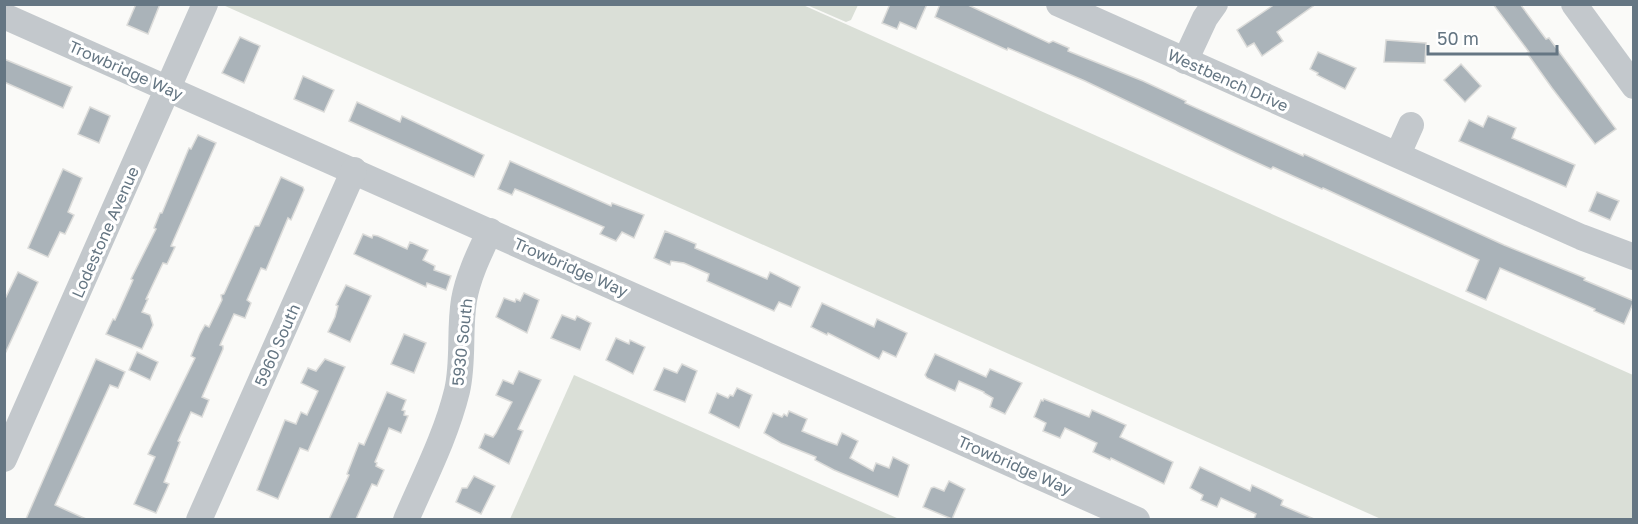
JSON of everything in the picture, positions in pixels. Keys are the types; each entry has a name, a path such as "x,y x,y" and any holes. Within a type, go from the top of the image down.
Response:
{"street":[{"name":"Lodestone Avenue","path":"6,453 205,4"},
{"name":"Westbench Drive","path":"1059,4 1609,249 1634,257"},
{"path":"1185,61 1205,18 1215,4"},
{"path":"1574,4 1634,86"},
{"name":"Trowbridge Way","path":"4,16 1137,519"},
{"path":"1398,154 1411,124"},
{"name":"5960 South","path":"199,519 354,170"},
{"name":"5930 South","path":"406,519 452,411 461,364 464,300 472,272 490,231"}],"shaded area":[{"path":"223,5 803,5 1633,375 1633,519 1381,519"},
{"path":"807,5 858,5 851,20 846,22"},
{"path":"574,375 899,519 510,519"}],"building":[{"path":"136,4 160,4 148,34 127,25"},
{"path":"890,4 927,4 916,29 900,22 897,29 882,23"},
{"path":"940,4 966,4 1049,43 1053,41 1069,48 1068,51 1143,81 1186,101 1185,103 1303,156 1304,154 1504,245 1585,278 1584,280 1634,301 1624,324 1500,268 1486,300 1466,291 1479,260 1323,188 1273,167 1271,169 1085,81 1008,48 1007,50 935,17"},
{"path":"1275,4 1316,4 1277,32 1283,41 1262,56 1254,43 1247,47 1237,30"},
{"path":"1493,4 1520,4 1546,39 1549,38 1616,129 1595,144"},
{"path":"240,37 260,46 244,83 222,73"},
{"path":"1386,40 1426,43 1425,63 1384,62"},
{"path":"1318,52 1356,68 1345,89 1310,69"},
{"path":"4,59 72,87 63,108 4,82"},
{"path":"1461,64 1481,86 1465,102 1444,80"},
{"path":"303,76 334,90 324,112 294,99"},
{"path":"357,102 400,122 402,116 484,155 474,177 349,121"},
{"path":"90,107 110,116 99,143 78,134"},
{"path":"1488,116 1516,128 1512,138 1575,165 1566,187 1459,141 1469,120 1483,127"},
{"path":"198,135 216,143 171,246 175,247 167,264 163,263 146,299 148,299 142,312 150,315 153,325 142,349 106,334 113,319 115,320 133,280 131,279 156,229 154,228 160,213 162,213 189,148 191,149"},
{"path":"510,161 611,206 612,203 644,215 634,238 622,232 616,241 600,234 604,227 515,189 512,195 498,189"},
{"path":"63,169 82,178 68,212 74,215 65,234 60,232 48,257 28,248"},
{"path":"281,177 303,187 304,190 291,220 288,218 266,270 261,268 247,300 251,303 245,318 234,314 220,345 223,349 202,397 209,400 202,417 191,412 164,482 169,484 156,513 134,504 155,457 148,454 195,358 191,356 200,334 205,325 209,327 222,300 221,295 224,294 255,226 259,226"},
{"path":"1597,192 1619,201 1610,220 1589,211"},
{"path":"665,231 696,244 695,248 767,279 770,272 800,287 791,307 779,302 774,311 707,281 709,274 684,263 671,261 670,265 654,258"},
{"path":"363,234 372,238 373,235 378,236 407,249 410,242 428,250 423,260 435,266 434,270 451,276 446,290 427,283 426,287 354,254"},
{"path":"18,272 38,282 4,356 4,301"},
{"path":"346,285 371,296 350,342 328,332 335,317 338,306 336,305"},
{"path":"524,293 539,300 527,333 496,317 504,298 515,302 516,299 520,301"},
{"path":"822,303 874,327 877,319 907,333 896,357 883,351 879,359 828,333 827,335 811,327"},
{"path":"562,315 575,320 577,316 591,323 580,350 551,338"},
{"path":"404,334 426,343 414,373 391,364"},
{"path":"616,338 629,344 630,340 645,347 633,374 606,360"},
{"path":"137,352 158,362 150,380 129,370"},
{"path":"935,354 986,377 990,369 1022,383 1005,414 990,407 993,398 984,392 959,381 955,391 927,378 925,375"},
{"path":"96,359 125,372 118,388 110,385 55,505 86,519 26,519"},
{"path":"325,359 345,367 308,451 300,448 278,499 257,490 285,420 296,424 301,412 307,415 318,391 301,383 308,368 316,371"},
{"path":"682,364 697,371 685,402 654,390 664,368 677,373"},
{"path":"519,371 541,380 518,429 523,431 509,464 479,448 485,434 493,437 496,433 512,402 496,395 503,380 513,384"},
{"path":"737,388 752,395 739,428 709,413 717,393 728,398 730,395 733,396"},
{"path":"387,392 406,400 402,410 405,411 404,415 408,416 401,433 389,428 375,462 376,466 384,470 377,486 372,484 356,519 329,519 349,475 347,474 359,443 364,445"},
{"path":"1044,399 1089,417 1092,410 1126,425 1120,437 1173,462 1164,484 1111,458 1110,460 1093,452 1097,443 1065,428 1060,438 1043,431 1046,423 1034,417 1041,400"},
{"path":"789,411 807,419 802,431 837,445 842,433 858,441 850,458 873,471 876,463 889,468 893,457 909,465 898,497 834,470 815,460 816,457 781,443 764,433 773,413 782,417 784,414 787,416"},
{"path":"1200,467 1250,491 1252,485 1283,500 1281,505 1314,519 1254,519 1256,514 1221,498 1217,507 1201,500 1203,495 1190,488"},
{"path":"474,476 495,486 481,514 456,502 462,488 467,488"},
{"path":"949,481 965,489 952,519 923,507 931,488 944,491"}]}
